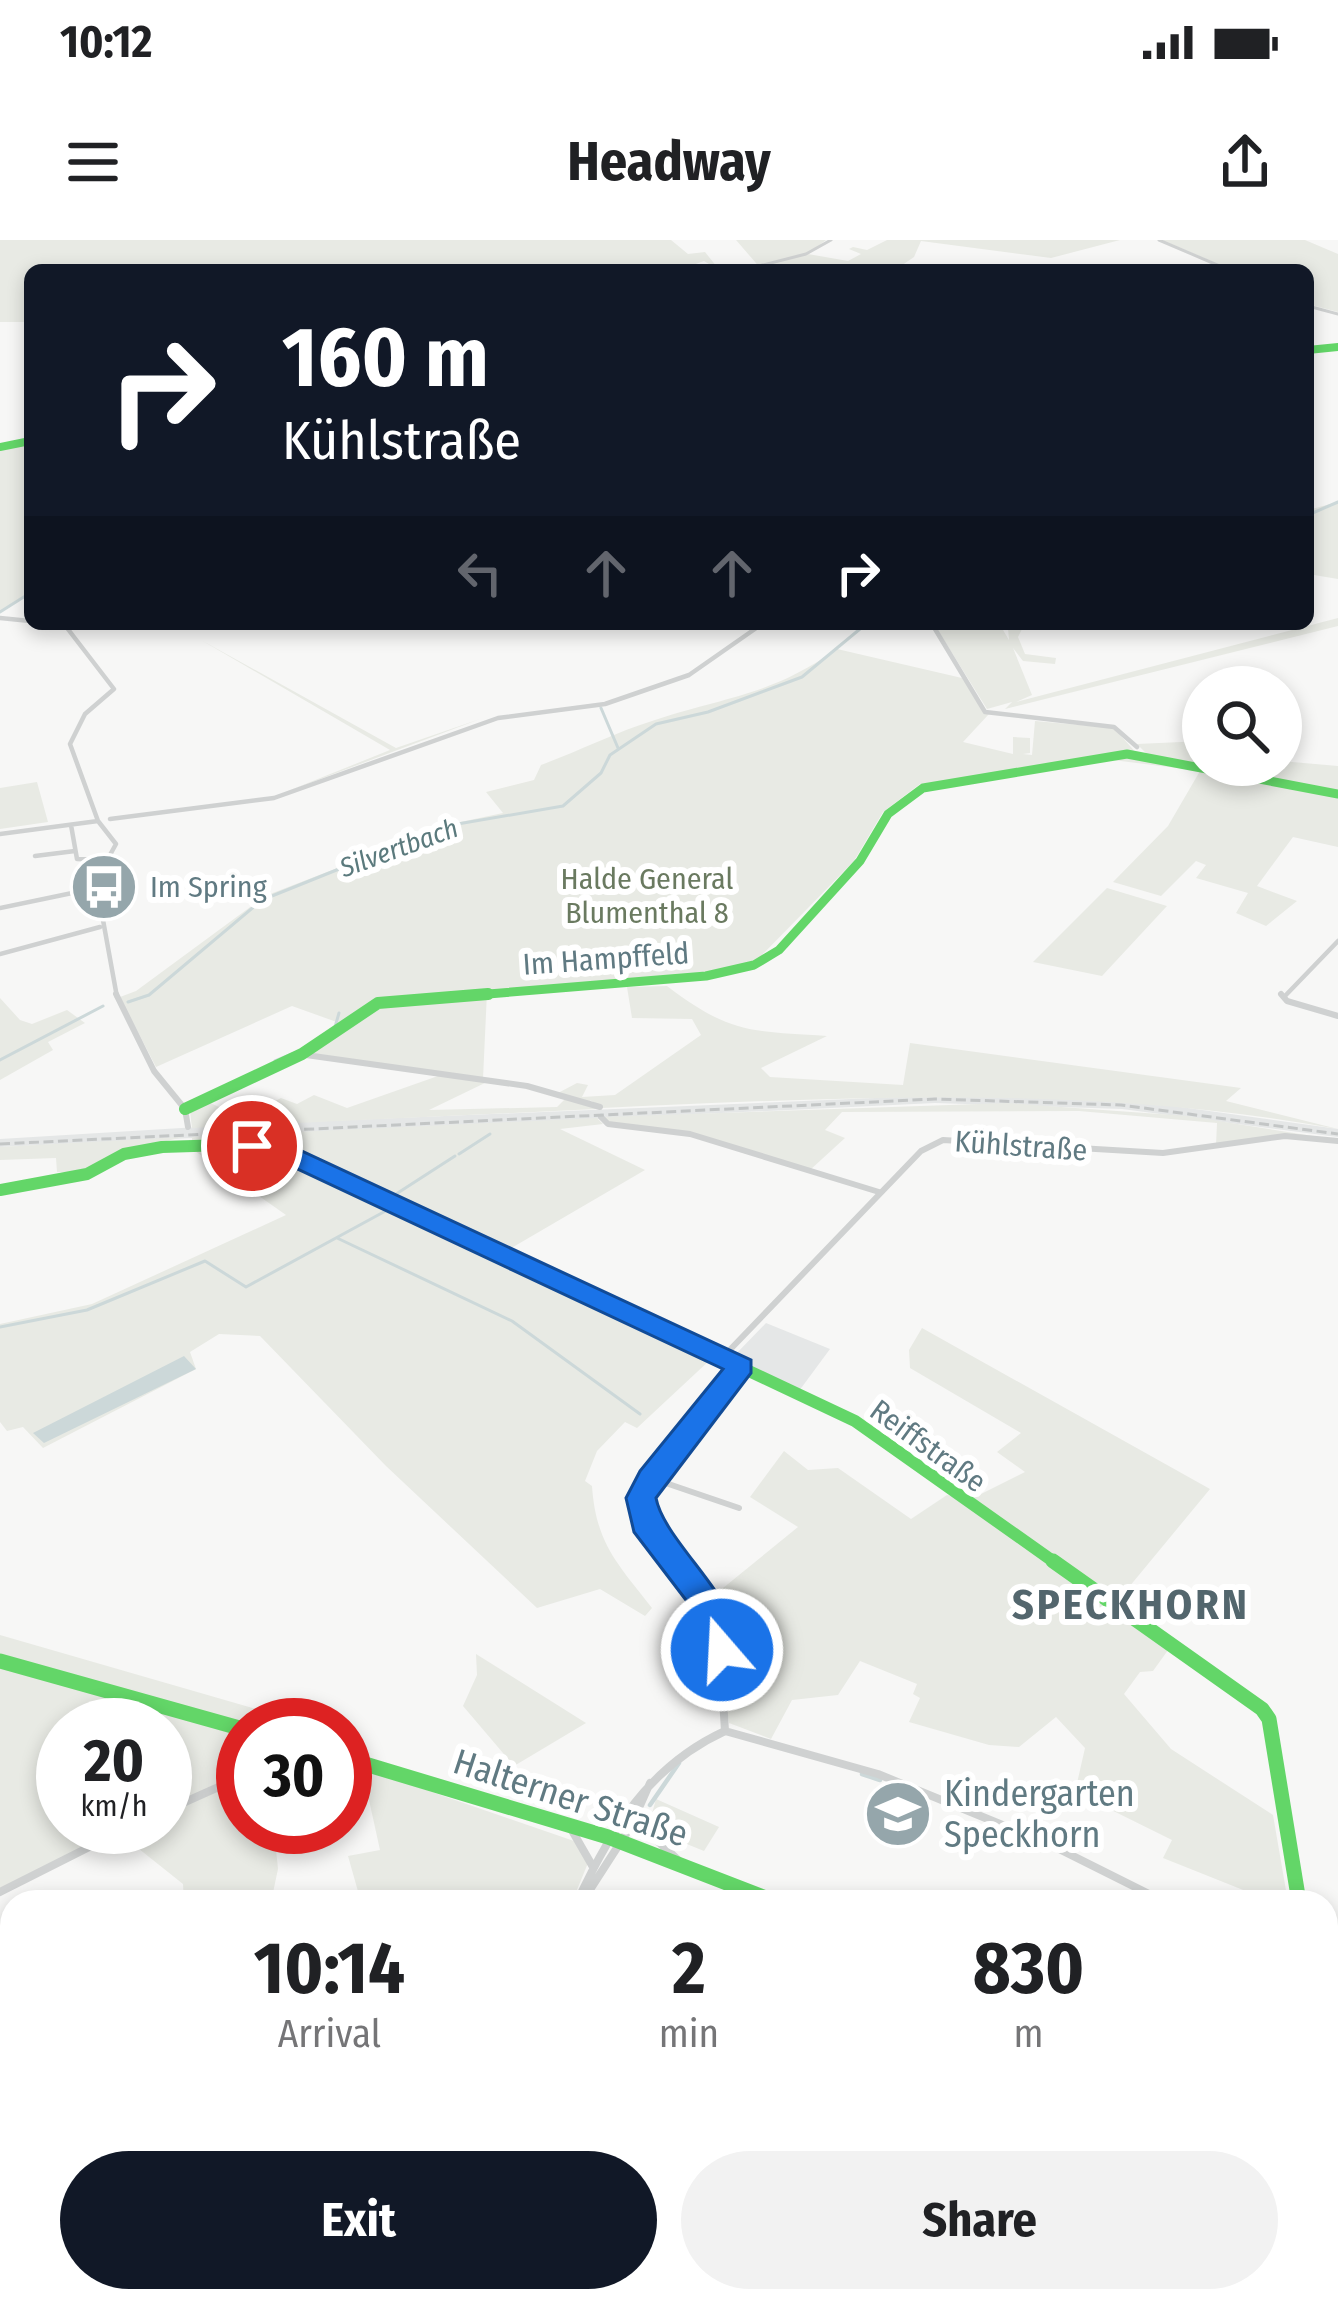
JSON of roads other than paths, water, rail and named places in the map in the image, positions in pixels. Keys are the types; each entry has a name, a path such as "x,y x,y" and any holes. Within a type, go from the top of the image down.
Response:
{"street":[{"path":"767,264 806,254 831,240"},
{"path":"1159,240 1215,264"},
{"path":"69,630 114,689 86,714 70,744 116,844 101,887 109,977 127,1023 154,1071 185,1109 188,1127"},
{"path":"0,834 274,798 477,724 605,704 689,675 753,630"},
{"path":"936,630 986,712 1114,727 1138,751 1338,794"},
{"name":"Im Hampffeld","path":"185,1109 302,1054 378,1003 706,976 754,965 787,941 860,861 888,814 922,788 1138,751"},
{"path":"71,825 78,860 107,860"},
{"path":"34,856 75,851"},
{"path":"0,908 101,887"},
{"path":"0,954 101,925"},
{"path":"1338,941 1281,994 1287,1001 1338,1016"},
{"path":"302,1054 527,1086 595,1101 600,1107"},
{"path":"601,1117 608,1124 690,1134 879,1192"},
{"name":"Kühlstraße","path":"722,1358 921,1150 956,1138 1140,1153 1197,1151 1285,1136 1338,1142"},
{"name":"Reiffstraße","path":"0,1190 32,1176 87,1175 124,1154 186,1143 264,1147 855,1421 1262,1709 1269,1719 1297,1890"},
{"path":"725,1731 718,1618 645,1525 641,1498 651,1478 741,1366"},
{"path":"651,1478 740,1508"},
{"path":"0,1661 216,1721"},
{"path":"586,1890 652,1780 688,1749 725,1731 878,1774 1049,1844 1141,1890"},
{"name":"Halterner Straße","path":"372,1766 568,1824 747,1890"},
{"path":"583,1890 592,1867 639,1812 652,1780"},
{"path":"639,1812 646,1829 682,1863"},
{"path":"568,1824 592,1867"},
{"path":"4,1890 75,1854"}],"waterway":[{"name":"Silvertbach","path":"1314,512 1338,502"},
{"path":"0,612 24,597"},
{"name":"Silvertbach","path":"128,1002 149,995 262,900 446,826 563,806 601,773 610,755 656,724 708,712 802,677 859,630"},
{"path":"601,708 618,748"},
{"name":"Silvertbach","path":"0,1060 103,1006"},
{"path":"335,1027 339,1013"},
{"path":"275,1061 292,1054"},
{"path":"459,1154 490,1134"},
{"path":"398,1201 393,1196 455,1156"},
{"path":"0,1327 87,1310 205,1261 246,1287 391,1208"},
{"path":"337,1238 512,1321 640,1414"},
{"path":"650,1805 679,1763"},
{"path":"862,1774 880,1780"}],"railway":[{"path":"0,1144 935,1099 1121,1105 1338,1134"}],"place":[{"name":"Im Spring","path":"104,887"},
{"name":"Kindergarten Speckhorn","path":"898,1814"}],"district":[{"name":"SPECKHORN","path":"1131,1604"}],"park label":[{"name":"Halde General Blumenthal 8","path":"647,896"}]}
